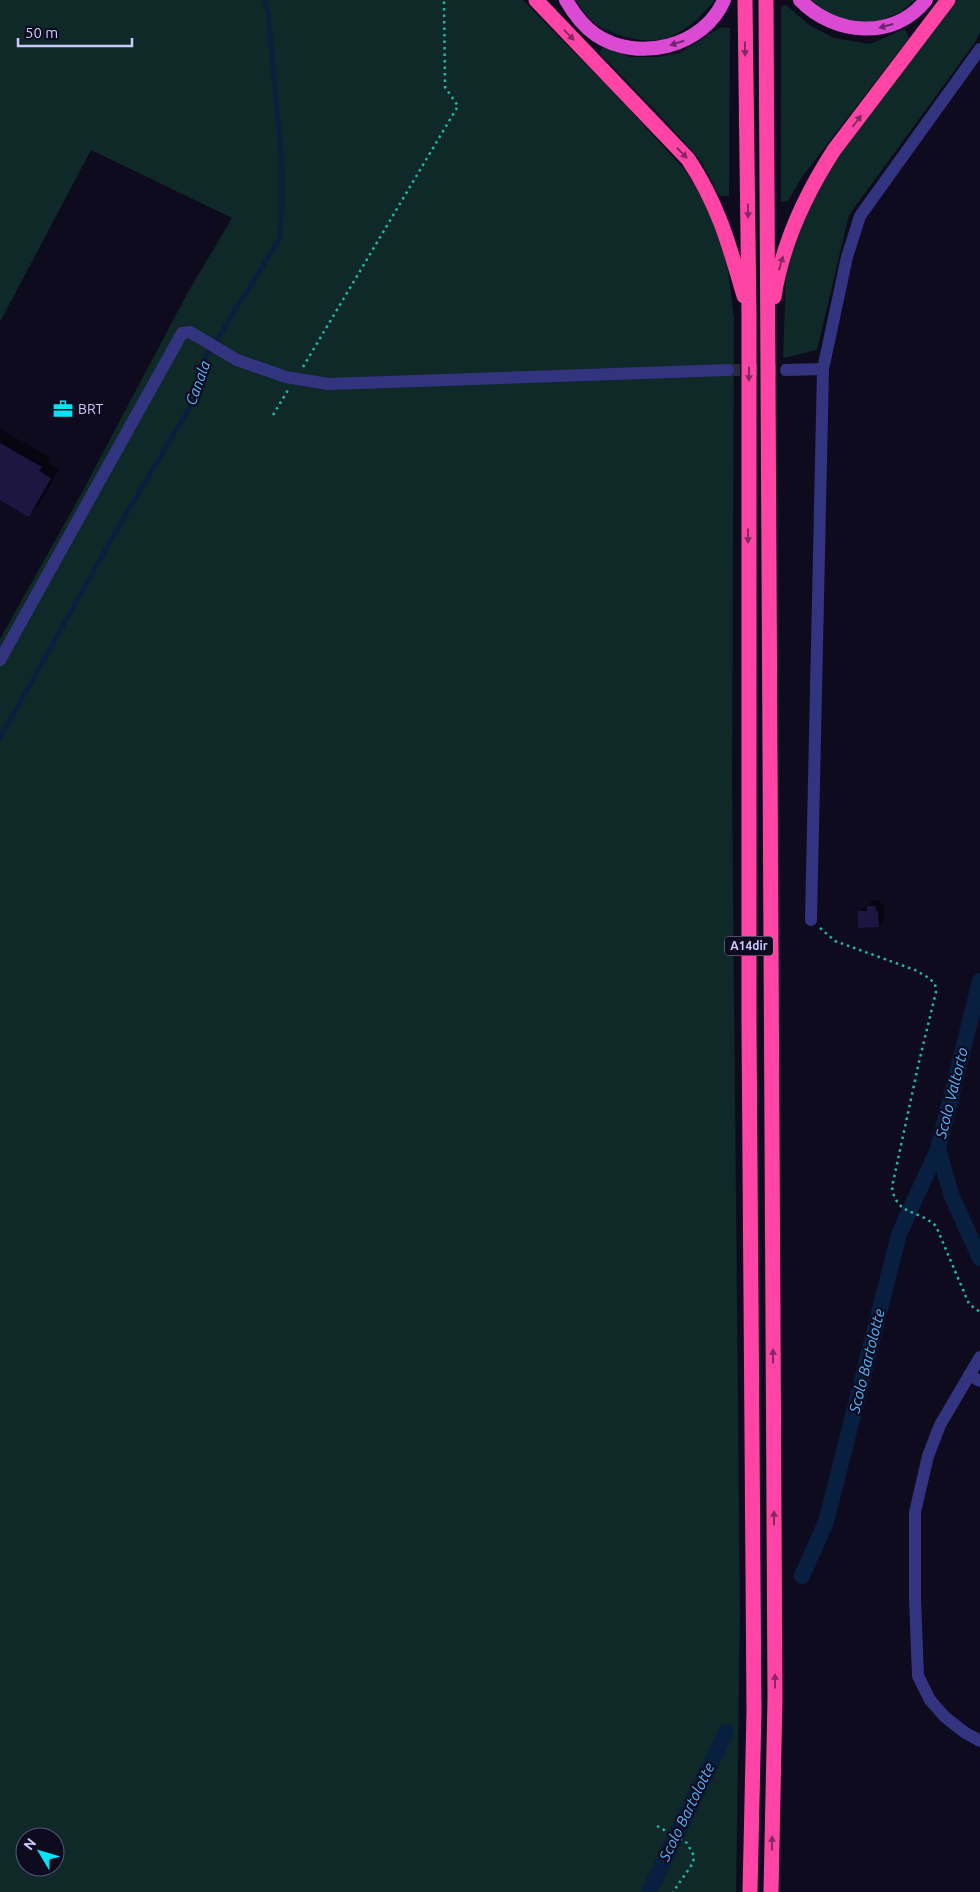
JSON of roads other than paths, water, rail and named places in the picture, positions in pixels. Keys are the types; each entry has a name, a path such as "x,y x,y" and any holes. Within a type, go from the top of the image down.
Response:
{"highway":[{"path":"536,0 688,159 718,212 727,236 749,316"},
{"path":"566,0 579,20 597,35 618,45 646,48 675,44 694,35 711,21 724,0"},
{"name":"A14dir","path":"745,0 749,316 749,1024 754,1711 750,1892"},
{"name":"A14dir","path":"766,0 775,1689 771,1892"},
{"path":"800,0 807,7 828,20 846,26 865,29 888,26 898,22 917,10 926,0"},
{"path":"768,346 775,290 781,263 809,192 834,150 948,0"}],"street":[{"path":"811,920 823,369 847,257 860,216 980,49"},
{"path":"0,660 182,333 190,332 237,360 286,378 328,384 728,370"},
{"path":"786,370 823,369"},
{"path":"980,1357 975,1378 940,1425 928,1456 915,1512 915,1609 918,1676 930,1700 945,1717 964,1732 980,1741"}],"waterway":[{"name":"Canala","path":"0,738 116,531 196,397 202,380 206,357 279,240 282,209 282,164 268,13 265,0"},
{"name":"Scolo Valtorto","path":"980,981 938,1149 952,1197 980,1258"},
{"name":"Scolo Bartolotte","path":"802,1576 826,1522 899,1234 938,1149"},
{"name":"Scolo Bartolotte","path":"649,1892 726,1732"}],"tunnel":[{"path":"728,370 786,370"}],"place":[{"name":"BRT","path":"63,409"}]}
